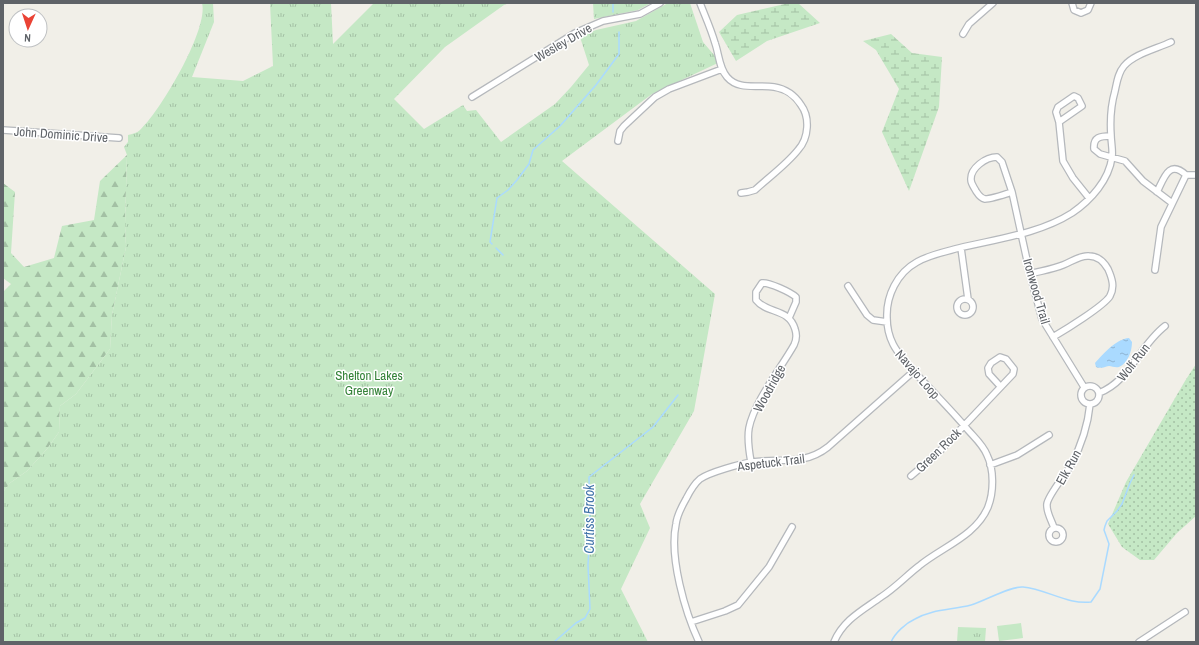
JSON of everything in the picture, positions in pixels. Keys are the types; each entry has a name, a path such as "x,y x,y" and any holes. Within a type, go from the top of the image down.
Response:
{"street":[{"name":"Wesley Drive","path":"472,97 575,33 603,21 640,14 660,3"},
{"path":"700,3 715,43 722,69 727,77 740,85 773,87 784,90 792,94 805,110 807,120 806,131 804,141 799,150 755,190 741,193"},
{"path":"963,34 969,24 993,3"},
{"path":"1072,3 1074,10 1081,13 1088,10 1091,3"},
{"name":"Navajo Loop","path":"834,642 840,631 857,613 881,597 919,566 978,524 985,513 991,498 992,484 990,465 986,453 964,425 914,371 895,347 887,322 887,308 891,292 907,269 916,262 931,256 961,248 1021,234 1052,223 1072,212 1090,198 1100,188 1112,157 1110,136 1113,98 1119,73 1130,60 1171,42"},
{"path":"618,141 620,131 624,126 655,97 669,89 722,69"},
{"path":"1059,122 1082,106 1078,98 1074,96 1058,107 1056,112 1059,122 1063,161 1073,178 1090,198"},
{"name":"John Dominic Drive","path":"3,130 119,138"},
{"path":"1110,136 1096,138 1094,149 1100,154 1125,161 1143,181 1172,203"},
{"path":"991,157 997,157 1002,162 1012,192 985,199 980,197 972,185 972,172 983,160 991,157"},
{"path":"1157,192 1169,170 1173,168 1181,170 1186,175 1196,175"},
{"path":"1155,270 1161,227 1186,175"},
{"name":"Ironwood Trail","path":"1012,192 1030,274 1042,319 1084,387"},
{"path":"961,248 968,299"},
{"path":"1030,274 1053,269 1083,257 1090,256 1099,258 1103,262 1112,280 1112,290 1109,298 1083,318 1053,337"},
{"path":"762,283 769,284 796,297 796,302 789,318 758,302 756,294 757,289 762,283"},
{"path":"848,286 867,315 873,320 887,322"},
{"name":"Woodridge","path":"751,462 749,440 750,423 766,389 796,341 796,332 789,318"},
{"name":"Wolf Run","path":"1099,393 1108,390 1117,384 1152,338 1164,326"},
{"path":"1000,357 1006,359 1014,369 1013,374 1000,386 989,374 988,368 990,363 1000,357"},
{"name":"Aspetuck Trail","path":"699,642 680,586 677,571 675,537 677,519 692,488 701,478 710,474 751,462 798,460 816,456 914,371"},
{"name":"Green Rock","path":"911,476 938,453 1000,386"},
{"path":"1092,386 1097,388 1099,393 1097,400 1090,404 1083,401 1080,396 1084,387 1092,386"},
{"name":"Elk Run","path":"1054,528 1048,509 1048,502 1072,464 1086,427 1090,404"},
{"path":"990,465 1017,455 1049,435"},
{"path":"691,622 738,606 769,567 792,527"},
{"path":"1139,642 1185,612"}],"green space":[{"name":"Shelton Lakes Greenway","path":"202,3 213,3 214,22 192,77 243,81 273,66 270,3 331,3 333,44 374,3 509,3 445,47 394,99 424,129 463,105 467,111 476,110 501,142 555,104 589,65 580,37 596,30 636,21 668,3 690,3 703,42 720,62 652,94 562,161 715,294 694,411 640,504 650,528 621,589 648,642 3,642 3,492 10,483 27,471 47,449 59,432 60,406 76,394 110,349 112,315 126,247 125,224 127,155 124,147 128,142 128,135 139,131 149,120 181,70 198,31 202,15"},
{"path":"593,3 651,3 638,10 594,19"},
{"path":"789,3 798,3 820,23 767,41 736,61 719,32 737,15"},
{"path":"891,34 912,53 942,57 939,107 909,191 882,132 899,89 876,50 863,41"},
{"path":"127,155 125,224 126,247 112,315 110,349 76,394 60,406 59,432 47,449 27,471 10,483 3,492 3,292 11,284 3,278 3,183 15,192 11,253 24,267 54,258 62,226 94,220 100,181"},
{"path":"1196,364 1196,516 1177,533 1154,560 1140,560 1122,547 1108,524 1126,482"},
{"path":"1021,623 1023,638 999,641 997,626"},
{"path":"958,627 986,628 985,642 957,642"}],"water":[{"path":"1129,338 1132,342 1131,349 1125,363 1119,367 1096,367 1095,363 1102,355 1119,341"}],"waterway":[{"path":"613,3 613,12"},
{"path":"492,244 490,242 497,198 508,190 517,180 529,164 533,150 560,126 596,85 619,54 619,32"},
{"path":"496,248 503,255"},
{"name":"Curtiss Brook","path":"554,642 576,623 585,618 590,609 588,565 590,530 589,477 653,427 678,395"},
{"path":"891,642 895,635 905,626 928,613 971,605 1018,587 1032,588 1074,601 1091,602 1100,589 1109,544 1104,530 1105,526 1107,521 1122,504 1134,475"}]}
